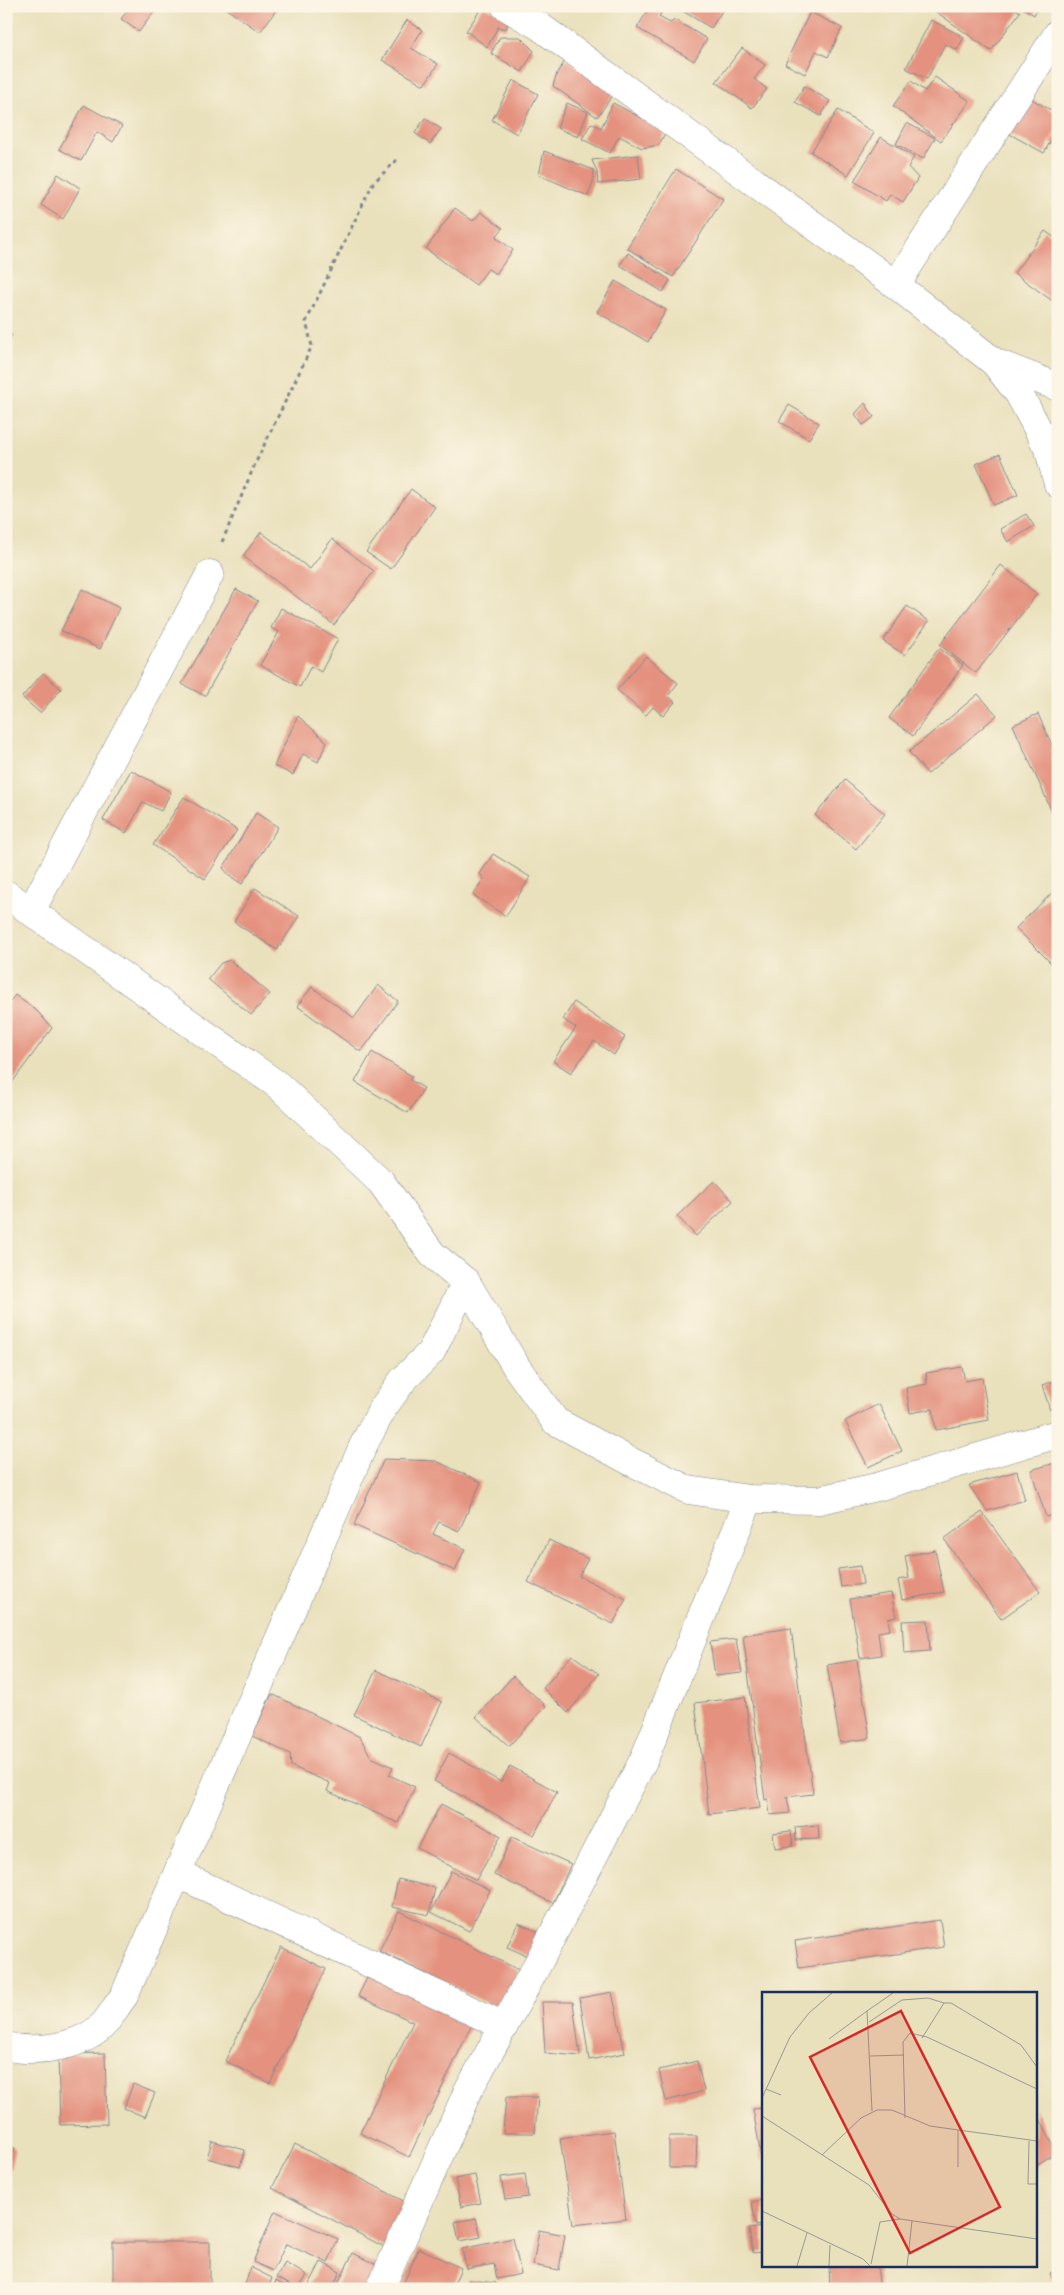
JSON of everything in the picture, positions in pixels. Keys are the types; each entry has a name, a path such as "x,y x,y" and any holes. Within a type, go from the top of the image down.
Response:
{"street":[{"path":"505,6 539,26 896,284 994,362 1020,394 1049,450 1058,484"},
{"path":"896,284 1058,33"},
{"path":"994,362 1058,387"},
{"path":"31,911 210,574"},
{"path":"6,894 279,1086 381,1182 432,1254 466,1282 517,1368 555,1421 688,1490 748,1499 819,1500 877,1487 1058,1434"},
{"path":"6,2046 23,2051 73,2043 103,2025 124,1996 363,1446 383,1408 403,1380 430,1352 466,1282"},
{"path":"380,2289 467,2093 644,1759 748,1499"},
{"path":"178,1874 504,2026"}],"path":[{"path":"210,574 255,464 312,346 306,322 373,183 398,159"}],"building":[{"path":"131,6 158,6 139,32 121,19"},
{"path":"222,6 273,6 277,9 260,32"},
{"path":"483,6 510,18 506,29 498,27 487,47 466,31"},
{"path":"643,6 665,6 659,17 670,23 675,20 707,39 694,61 637,28 648,10 653,12"},
{"path":"674,6 716,6 722,11 711,28"},
{"path":"928,6 1011,6 1020,12 991,51"},
{"path":"1020,6 1039,6 1034,15"},
{"path":"810,12 842,28 828,57 816,51 805,74 785,64"},
{"path":"407,20 422,30 411,48 438,64 424,85 382,60"},
{"path":"931,20 964,37 957,50 945,44 927,79 906,68"},
{"path":"500,37 520,37 534,51 522,72 491,53"},
{"path":"742,48 765,65 754,79 767,89 752,108 716,82"},
{"path":"566,60 618,88 597,117 553,86 557,73"},
{"path":"935,77 970,101 941,141 893,106 911,81 925,91"},
{"path":"513,80 538,94 517,134 492,120"},
{"path":"804,86 830,101 821,116 795,102"},
{"path":"1026,96 1058,114 1058,127 1044,153 1006,132"},
{"path":"567,103 588,112 578,137 557,128"},
{"path":"613,103 666,131 659,145 642,148 619,136 610,153 582,139 591,123 601,128"},
{"path":"84,105 122,126 113,142 97,132 81,161 59,149"},
{"path":"838,110 874,133 848,175 811,152"},
{"path":"425,118 441,129 430,144 415,133"},
{"path":"907,123 935,138 923,159 896,144"},
{"path":"1058,132 1058,147 1051,143"},
{"path":"881,137 914,157 908,167 918,178 903,202 890,194 886,201 854,181"},
{"path":"544,151 594,170 593,182 588,196 539,175"},
{"path":"638,155 641,179 598,184 597,172 592,160"},
{"path":"676,169 723,199 673,277 627,248"},
{"path":"58,174 80,188 63,219 41,205"},
{"path":"455,208 473,221 481,212 503,228 496,237 513,250 496,274 488,269 476,285 426,249"},
{"path":"1045,231 1058,240 1058,305 1014,273"},
{"path":"628,253 670,280 663,292 620,265"},
{"path":"615,281 666,310 648,342 597,312"},
{"path":"6,331 12,335 6,346"},
{"path":"865,403 874,417 863,425 855,414"},
{"path":"789,405 819,423 809,439 779,421"},
{"path":"1000,454 1018,495 994,505 976,464"},
{"path":"411,489 435,507 391,569 366,552"},
{"path":"1026,514 1034,526 1008,542 1000,529"},
{"path":"261,532 310,569 332,539 374,571 334,625 243,556"},
{"path":"1001,565 1037,594 976,673 940,645"},
{"path":"82,589 119,608 100,649 61,631"},
{"path":"236,589 258,601 205,696 182,684"},
{"path":"907,606 929,621 905,655 883,641"},
{"path":"281,608 338,639 321,672 311,666 300,687 260,665 279,632 271,628"},
{"path":"939,648 963,665 913,736 889,718"},
{"path":"646,656 678,683 668,696 675,702 663,716 653,707 646,715 617,690"},
{"path":"43,673 61,689 40,713 22,697"},
{"path":"978,694 997,715 928,774 909,752"},
{"path":"1038,714 1058,758 1058,825 1013,725"},
{"path":"298,716 327,742 318,762 303,754 293,775 274,766"},
{"path":"131,770 171,792 161,811 143,802 126,833 103,820"},
{"path":"845,780 885,814 856,849 815,815"},
{"path":"184,797 237,830 205,879 153,845"},
{"path":"256,813 278,827 242,884 230,876 223,868"},
{"path":"493,854 530,877 506,916 473,895 484,878 480,874"},
{"path":"1058,887 1058,959 1052,964 1016,928"},
{"path":"255,888 299,916 277,950 234,922"},
{"path":"230,960 270,994 251,1015 208,979 221,963"},
{"path":"378,985 398,1001 361,1052 297,1006 312,987 354,1018"},
{"path":"15,995 37,1011 52,1028 6,1091 6,1007"},
{"path":"574,1002 625,1037 614,1055 594,1041 571,1073 553,1061 576,1028 563,1019"},
{"path":"372,1052 412,1076 410,1080 424,1088 408,1113 355,1082"},
{"path":"714,1181 733,1201 696,1236 677,1216"},
{"path":"962,1367 965,1381 982,1378 989,1420 936,1430 933,1409 910,1413 906,1388 927,1384 926,1373"},
{"path":"1058,1380 1058,1408 1050,1410 1042,1385"},
{"path":"879,1404 902,1451 868,1467 845,1421"},
{"path":"384,1459 436,1461 481,1482 459,1531 439,1522 433,1534 465,1549 455,1571 354,1525"},
{"path":"1058,1462 1058,1513 1046,1517 1031,1470"},
{"path":"1017,1471 1025,1500 987,1511 969,1485"},
{"path":"982,1512 1040,1592 1001,1619 944,1539"},
{"path":"549,1540 588,1559 579,1576 626,1599 613,1624 528,1582"},
{"path":"935,1550 944,1592 902,1600 898,1580 909,1578 905,1556"},
{"path":"860,1566 863,1584 841,1587 838,1569"},
{"path":"891,1593 896,1617 888,1619 890,1630 878,1632 881,1655 860,1658 850,1599"},
{"path":"928,1620 930,1651 904,1653 902,1621"},
{"path":"791,1628 813,1794 787,1797 790,1813 770,1815 768,1799 765,1800 743,1635"},
{"path":"736,1639 742,1673 715,1676 710,1642"},
{"path":"572,1655 599,1674 568,1713 543,1688"},
{"path":"857,1660 870,1738 840,1743 827,1665"},
{"path":"376,1670 442,1702 421,1747 354,1715"},
{"path":"513,1676 546,1706 509,1746 476,1717"},
{"path":"272,1694 360,1737 371,1757 393,1767 389,1775 415,1787 398,1823 327,1791 330,1783 291,1766 290,1754 252,1736"},
{"path":"745,1697 760,1808 709,1814 695,1703"},
{"path":"449,1753 501,1782 510,1766 557,1792 534,1835 434,1781"},
{"path":"441,1804 501,1836 476,1880 417,1848"},
{"path":"818,1825 819,1839 796,1840 795,1827"},
{"path":"791,1831 793,1846 775,1848 773,1833"},
{"path":"512,1837 571,1864 553,1903 494,1875"},
{"path":"451,1871 490,1890 469,1931 431,1912"},
{"path":"398,1879 435,1888 429,1915 392,1907"},
{"path":"399,1911 519,1970 499,2009 379,1951"},
{"path":"940,1920 944,1947 799,1968 795,1941"},
{"path":"518,1923 545,1935 534,1959 507,1947"},
{"path":"281,1947 326,1969 270,2083 225,2061"},
{"path":"371,1970 474,2020 409,2157 360,2133 413,2022 358,1996"},
{"path":"612,1992 625,2053 589,2060 580,1998"},
{"path":"542,2002 573,2002 580,2056 545,2053"},
{"path":"105,2053 107,2124 60,2125 58,2054"},
{"path":"697,2061 704,2091 666,2101 659,2070"},
{"path":"133,2084 155,2093 145,2117 124,2108"},
{"path":"506,2097 538,2097 535,2133 503,2133"},
{"path":"762,2108 762,2162 753,2109"},
{"path":"1036,2111 1057,2152 1036,2165"},
{"path":"614,2131 626,2219 573,2225 560,2138"},
{"path":"669,2136 697,2136 696,2168 669,2168"},
{"path":"212,2141 245,2150 240,2167 207,2158"},
{"path":"295,2144 413,2206 390,2250 272,2188"},
{"path":"6,2145 15,2148 9,2174 6,2173"},
{"path":"525,2174 528,2197 505,2200 501,2177"},
{"path":"475,2175 481,2203 461,2207 455,2179"},
{"path":"762,2200 762,2225 756,2226 752,2202"},
{"path":"275,2211 338,2239 328,2263 286,2244 273,2271 253,2262"},
{"path":"476,2218 481,2237 459,2241 455,2222"},
{"path":"762,2227 762,2252 753,2253 749,2229"},
{"path":"539,2230 565,2235 559,2270 533,2265"},
{"path":"513,2238 521,2274 497,2279 494,2264 466,2269 462,2249"},
{"path":"113,2242 210,2242 210,2289 113,2289"},
{"path":"419,2248 461,2268 452,2289 401,2289"},
{"path":"353,2253 384,2268 374,2289 335,2289"},
{"path":"321,2262 340,2272 332,2289 307,2289"},
{"path":"285,2263 307,2275 299,2289 276,2278"},
{"path":"250,2267 272,2278 268,2289 244,2289"},
{"path":"829,2268 877,2268 880,2289 830,2289"},
{"path":"1058,2270 1058,2289 1050,2273"},
{"path":"468,2280 496,2283 496,2289 467,2289"},
{"path":"276,2281 290,2289 272,2289"}]}
